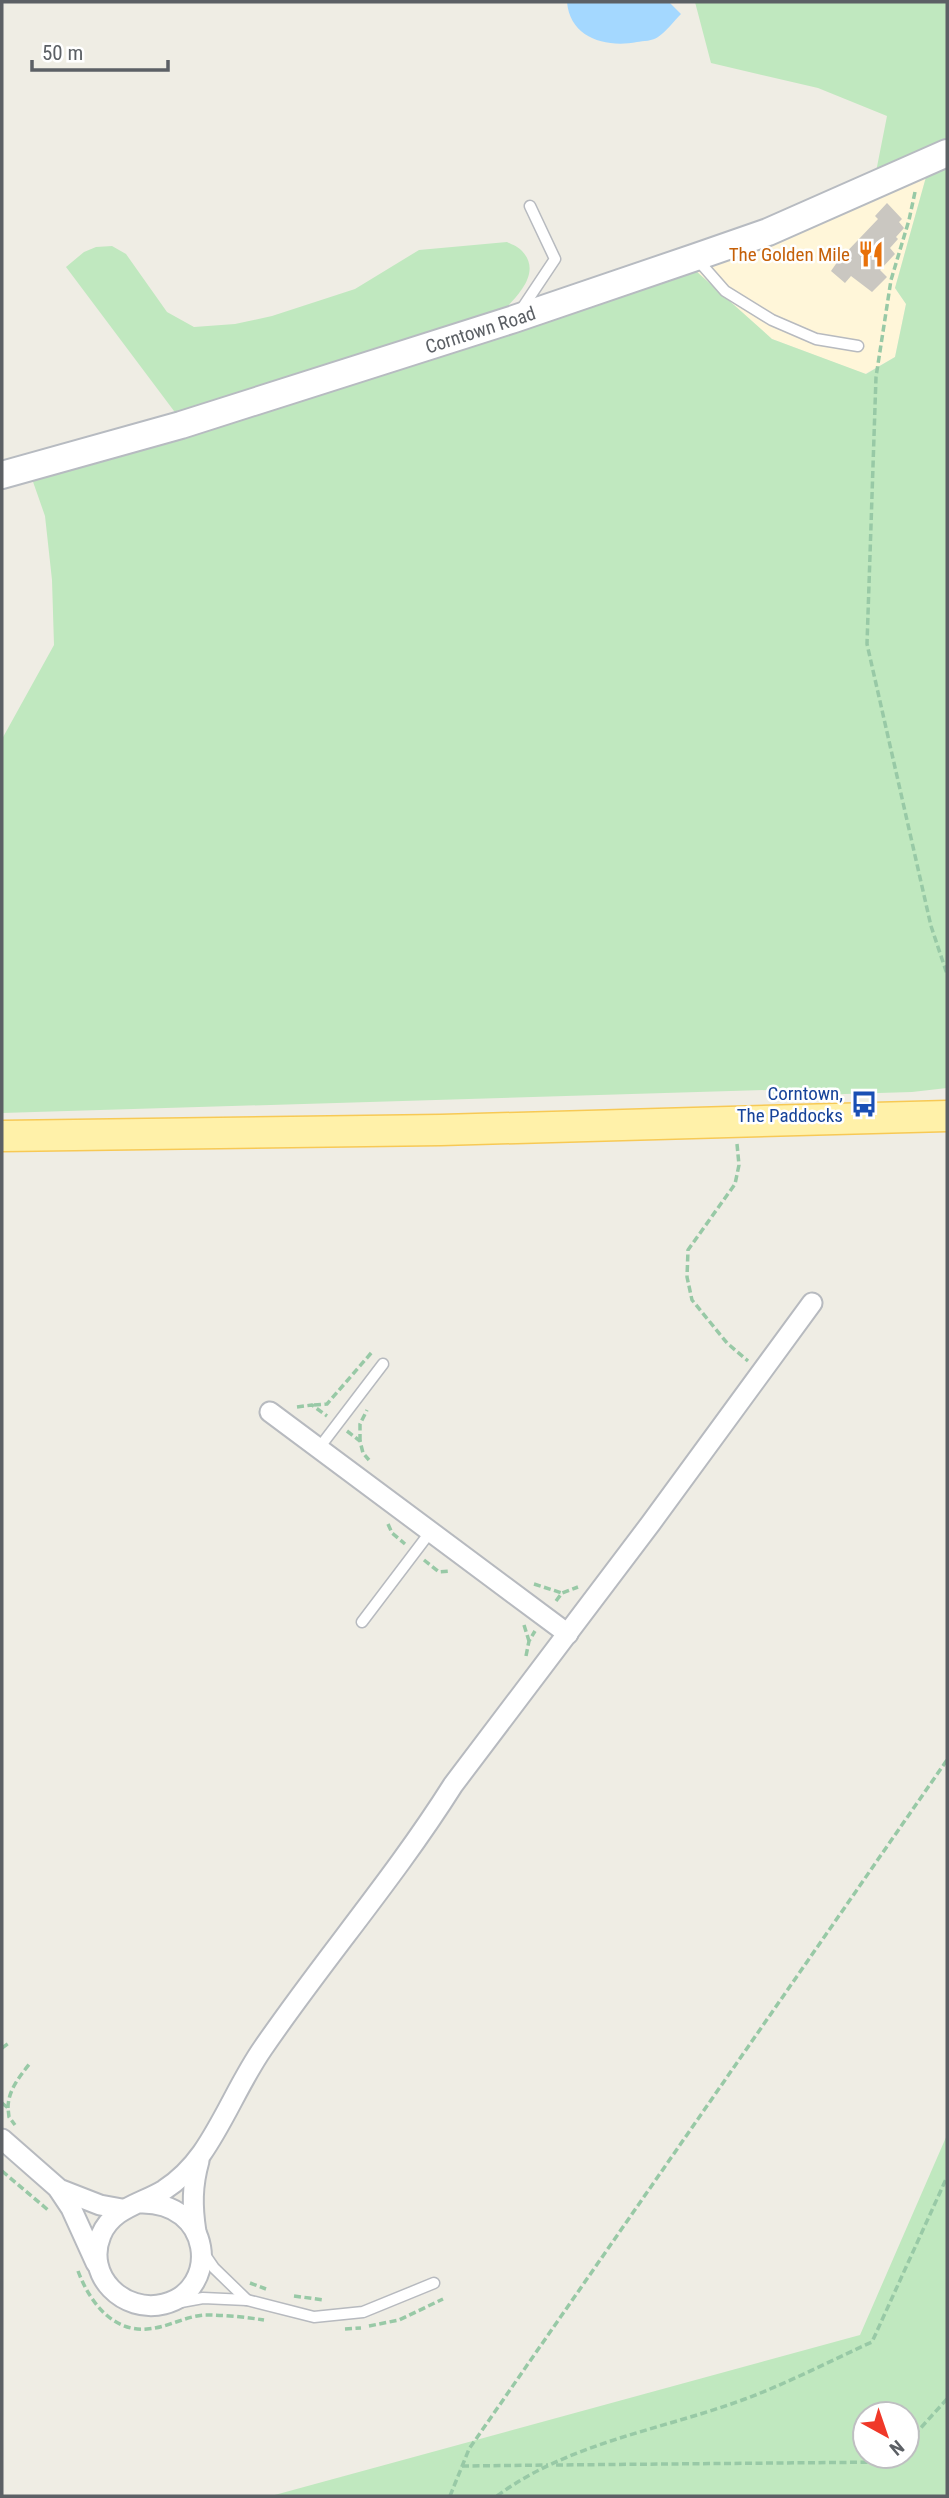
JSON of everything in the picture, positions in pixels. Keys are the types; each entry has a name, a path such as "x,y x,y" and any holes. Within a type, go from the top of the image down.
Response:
{"main road":[{"name":"Corntown Road","path":"2,475 181,425 514,319 696,257 768,232 947,153"},
{"path":"2,1136 441,1130 947,1116"}],"street":[{"path":"99,2269 97,2252 100,2235 109,2221 130,2206 165,2189 184,2175 201,2154 262,2049 426,1829 453,1786 812,1303"},
{"path":"279,1407 319,1448 568,1634"},
{"path":"11,2136 59,2189 106,2284 125,2301 150,2307 167,2304 181,2296 193,2283 200,2267 199,2241 192,2204 193,2182 201,2154"},
{"path":"59,2189 100,2205 156,2203 173,2208 187,2218 199,2241"}],"lane":[{"path":"514,319 555,259 530,206"},
{"path":"696,257 724,291 772,320 816,338 858,346"},
{"path":"319,1448 383,1364"},
{"path":"362,1622 431,1531"},
{"path":"199,2241 214,2268 247,2301"},
{"path":"167,2304 204,2298 247,2301 314,2317 363,2312 434,2283"}],"path":[{"path":"920,166 909,220 891,280 876,377 867,644 930,926 947,974"},
{"path":"735,1134 740,1165 735,1184 688,1250 687,1277 692,1300 727,1343 749,1363 752,1358"},
{"path":"279,1407 298,1408 327,1404 372,1352"},
{"path":"370,1461 363,1453 360,1424 372,1399"},
{"path":"312,1405 360,1441"},
{"path":"526,1581 562,1593"},
{"path":"525,1658 529,1641 562,1593 578,1588 585,1582"},
{"path":"450,2496 469,2449 947,1760"},
{"path":"2,2048 9,2043"},
{"path":"11,2136 8,2098 16,2081 31,2062"},
{"path":"2,2103 8,2108"},
{"path":"497,2496 552,2465 592,2447 746,2399 872,2342 947,2177"},
{"path":"248,2282 269,2290"},
{"path":"290,2295 335,2299"},
{"path":"921,2428 947,2399"},
{"path":"462,2466 851,2462"}],"shaded area":[{"path":"926,177 895,288 906,304 895,357 865,374 772,339 696,271 794,235"}],"green space":[{"path":"695,2 947,2 947,141 875,177 887,116 818,88 711,63"},
{"path":"947,166 947,1088 912,1092 778,1096 768,1090 2,1113 2,739 54,645 52,580 45,516 31,476 696,271 772,339 866,374 895,357 906,304 895,288 926,177"},
{"path":"507,242 521,250 530,266 526,281 507,307 177,415 66,267 84,252 96,247 112,246 126,254 167,312 194,327 235,324 272,316 355,289 419,250"},
{"path":"947,2135 947,2496 271,2496 860,2335"}],"water":[{"path":"567,2 669,2 681,14 656,38 613,43 592,38 582,32 570,14"}],"building":[{"path":"887,203 902,219 899,222 904,228 890,248 895,254 880,270 887,277 872,292 851,276 845,283 831,271 878,219 875,216"}],"place":[{"name":"The Golden Mile","path":"871,254"},
{"name":"Corntown, The Paddocks","path":"864,1104"}]}
